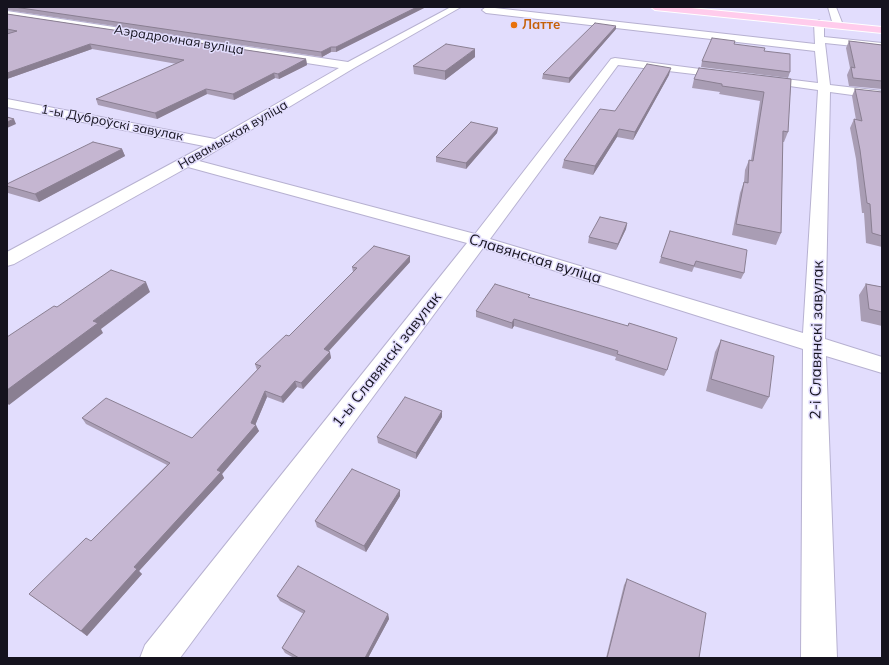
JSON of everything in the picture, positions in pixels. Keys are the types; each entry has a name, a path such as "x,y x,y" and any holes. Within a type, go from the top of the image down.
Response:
{"main road":[{"path":"655,7 826,29 882,30"}],"street":[{"name":"Навамыская вуліца","path":"7,260 186,162 350,66 457,7"},
{"path":"490,7 486,10 826,29 882,46"},
{"path":"9,15 31,9"},
{"name":"Аэрадромная вуліца","path":"9,15 350,66"},
{"name":"2-і Славянскі завулак","path":"819,658 814,344 826,29"},
{"name":"1-ы Славянскі завулак","path":"158,658 479,241 615,61 824,87"},
{"path":"824,87 882,95"},
{"name":"1-ы Дуброўскі завулак","path":"7,102 217,144"},
{"name":"Славянская вуліца","path":"186,162 479,241 882,365"}],"building":[{"path":"14,7 417,7 336,47 331,47 321,52"},
{"path":"7,14 306,59 278,74 274,73 233,94 206,89 155,113 96,99 184,60 90,44 7,73 7,34 17,31 7,29"},
{"path":"595,23 616,26 569,78 543,74"},
{"path":"712,38 735,41 734,44 765,48 764,51 790,54 790,72 702,61"},
{"path":"849,41 882,45 882,81 853,78 851,67 855,68"},
{"path":"446,44 475,49 445,71 413,66"},
{"path":"647,64 671,68 635,132 619,129 595,166 564,160 600,109 615,111"},
{"path":"699,68 791,79 788,132 783,131 781,233 736,224 744,182 748,183 749,160 753,161 764,92 722,86 722,84 694,79"},
{"path":"855,89 882,92 882,236 872,233 870,204 867,203 854,119 862,121"},
{"path":"7,117 14,119 7,122"},
{"path":"471,122 498,128 466,163 436,157"},
{"path":"93,142 122,149 35,194 7,186 7,184"},
{"path":"600,217 627,223 618,244 589,237"},
{"path":"670,231 747,250 744,273 696,261 694,266 661,257"},
{"path":"374,246 410,256 324,349 330,352 301,383 295,381 281,397 265,391 251,423 256,425 217,470 221,472 134,567 137,569 81,631 29,594 86,538 91,541 170,463 82,418 106,398 192,438 261,366 255,364 286,335 289,336 357,268 352,267"},
{"path":"111,270 146,282 93,321 98,323 7,390 7,337 54,306 57,307"},
{"path":"495,284 530,295 528,297 628,326 629,323 677,338 667,370 617,354 618,351 514,319 512,323 476,311"},
{"path":"866,284 882,287 882,312 869,309"},
{"path":"721,340 774,356 769,397 711,379"},
{"path":"405,397 442,411 416,453 377,437"},
{"path":"352,469 400,490 364,546 315,521"},
{"path":"298,566 388,614 365,658 299,658 282,648 305,611 277,596"},
{"path":"627,579 706,613 699,658 607,658"}],"place":[{"name":"Латте","path":"514,25"}]}
